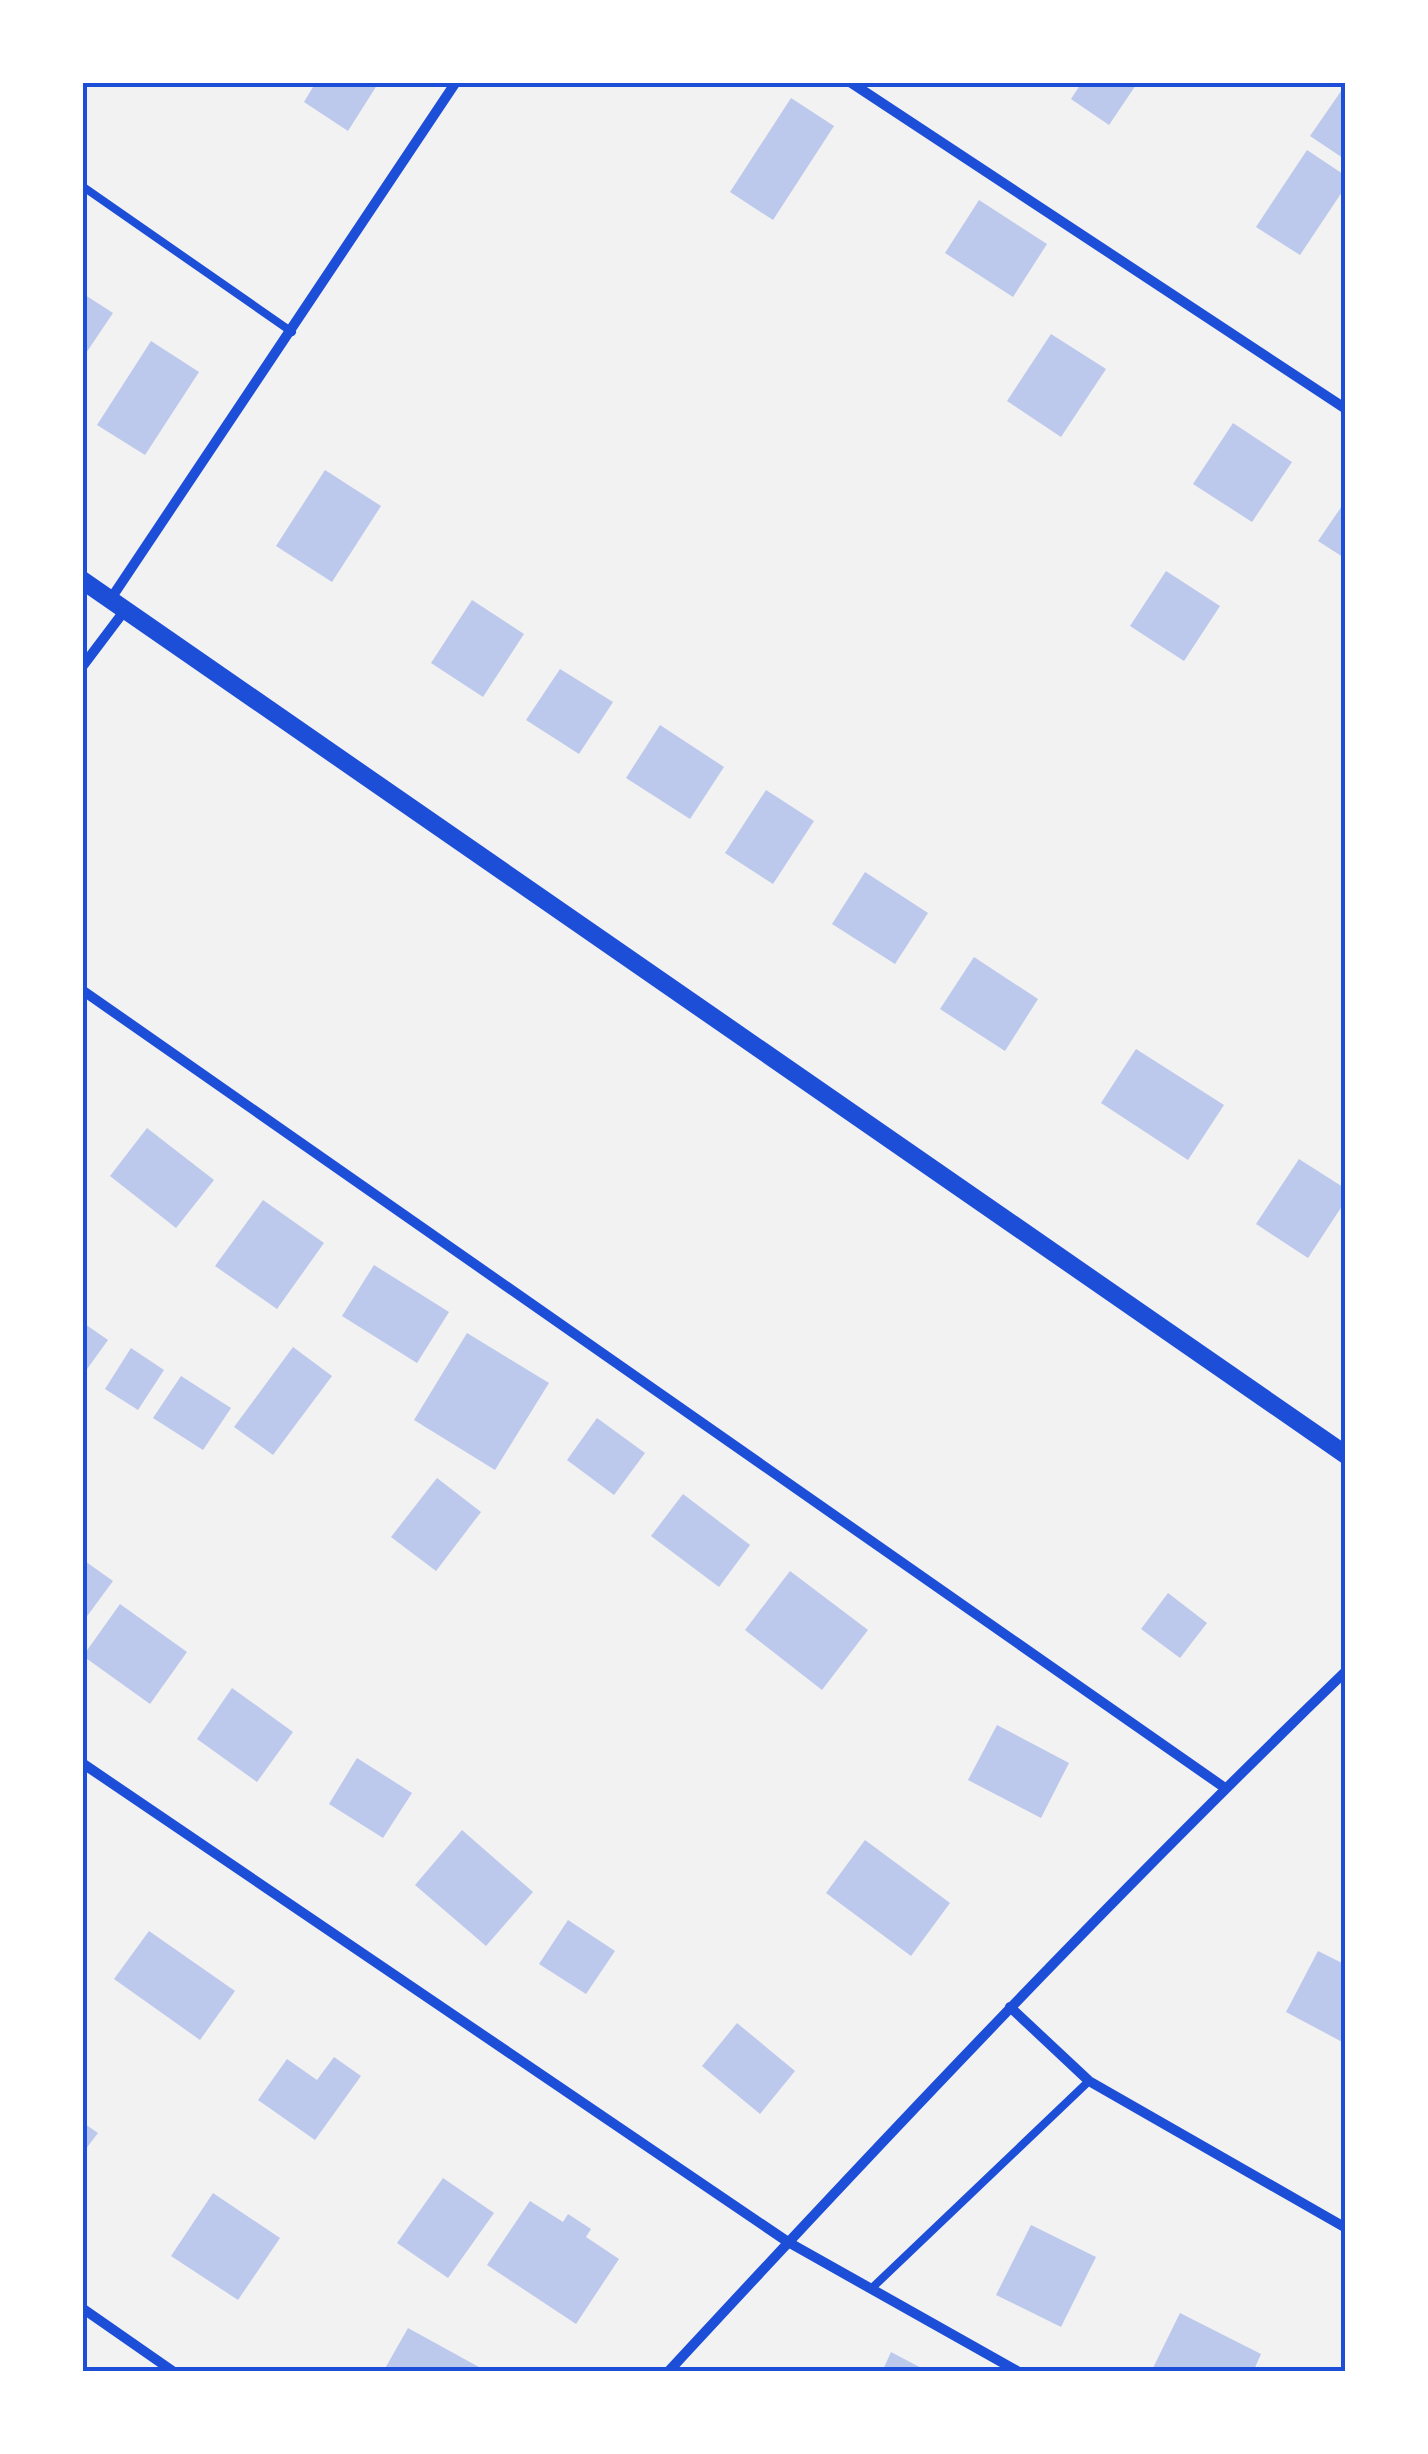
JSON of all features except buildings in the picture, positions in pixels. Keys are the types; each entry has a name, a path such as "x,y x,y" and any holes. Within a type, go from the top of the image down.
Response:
{"street":[{"path":"82,667 117,605 456,82"},
{"path":"850,82 1346,409"},
{"path":"82,580 1346,1455"},
{"path":"82,990 1225,1788"},
{"path":"668,2372 1010,2007 1346,1671"},
{"path":"82,1763 788,2242 1019,2372"},
{"path":"1010,2007 1090,2081 1346,2228"},
{"path":"82,2308 174,2372"}],"lane":[{"path":"82,186 292,332"},
{"path":"871,2289 1090,2081"}]}
